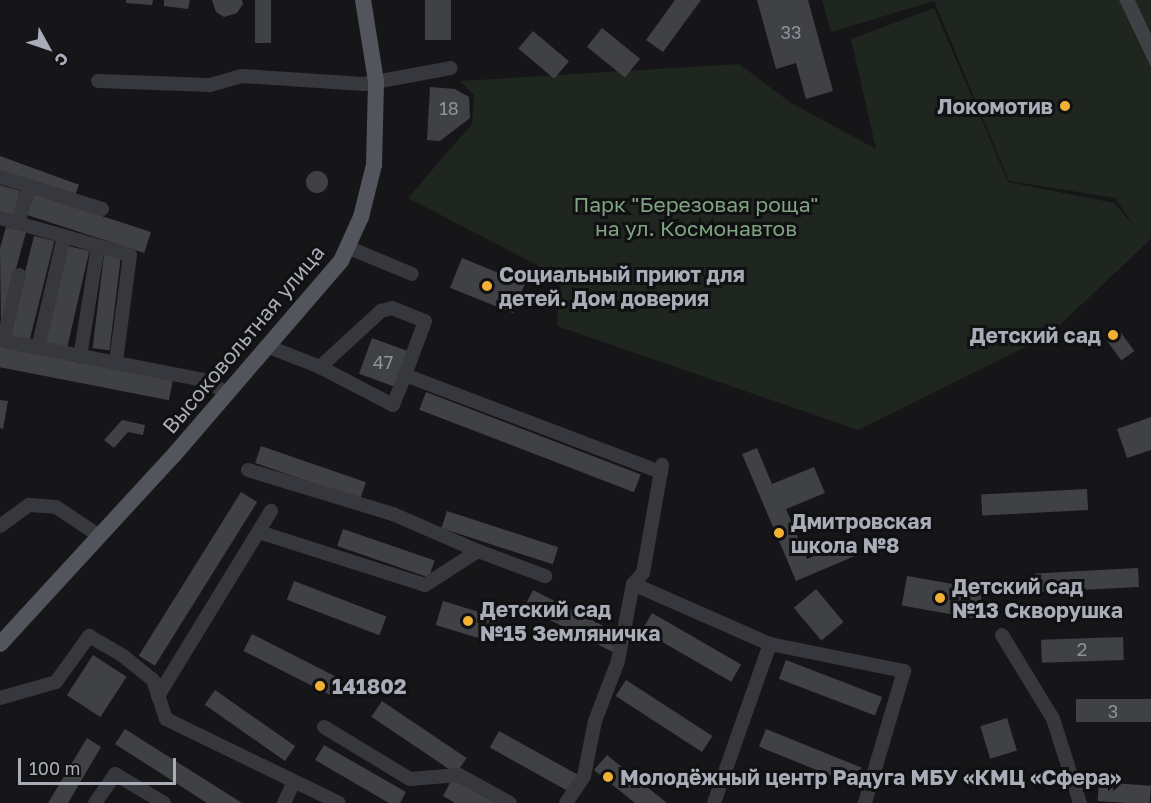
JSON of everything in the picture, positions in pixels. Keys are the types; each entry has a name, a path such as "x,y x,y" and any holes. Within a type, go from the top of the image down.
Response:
{"main road":[{"name":"Высоковольтная улица","path":"0,644 269,348 341,261 361,217 374,165 376,81 363,0"}],"street":[{"path":"98,81 210,85 241,76 364,84 451,68"},
{"path":"0,177 102,209"},
{"path":"18,223 29,187"},
{"path":"0,220 130,255 116,361"},
{"path":"38,348 64,236"},
{"path":"80,357 98,246"},
{"path":"347,247 412,274"},
{"path":"19,275 1,340 203,380 227,393"},
{"path":"269,348 320,367 393,405 425,321 392,308 381,311 320,367"},
{"path":"405,375 662,467 643,573 633,584 618,661 595,721 584,777 566,803"},
{"path":"248,470 393,514 478,551 546,576"},
{"path":"1,522 29,505 56,507 98,535"},
{"path":"158,696 271,511"},
{"path":"259,532 425,585 478,551"},
{"path":"633,584 770,644 904,671 865,803"},
{"path":"1002,635 1053,719 1080,803"},
{"path":"0,698 56,682 89,636 122,655 153,680 166,719 293,784 339,803"},
{"path":"714,803 770,644"},
{"path":"324,727 410,779 459,775 510,803"},
{"path":"95,803 115,774 164,803"},
{"path":"284,803 293,784"}],"green space":[{"name":"Парк \"Березовая роща\" на ул. Космонавтов","path":"822,0 1151,0 1151,239 1048,336 858,430 557,326 560,277 408,198 472,124 474,95 460,81 739,64 791,103 876,149 851,39 934,8 1008,182 1114,203 1135,227 1115,198 1009,181 934,1 831,32"}],"building":[{"path":"126,0 153,0 152,5 126,3"},
{"path":"164,0 190,0 188,9 164,6"},
{"path":"212,0 242,0 243,4 237,13 224,17 216,12"},
{"path":"255,0 271,0 271,43 255,43"},
{"path":"425,0 451,0 451,40 425,40"},
{"path":"675,0 701,0 663,52 646,40"},
{"path":"757,0 808,0 833,91 806,99 796,63 776,69"},
{"path":"1119,0 1135,0 1151,34 1151,67"},
{"path":"602,28 640,59 625,77 587,47"},
{"path":"533,31 569,61 554,79 518,49"},
{"path":"430,87 455,89 469,97 470,118 440,141 427,140"},
{"path":"0,156 79,185 74,198 0,171"},
{"path":"317,171 325,174 328,182 325,190 317,193 309,190 306,182 309,174"},
{"path":"0,185 20,191 14,215 0,212"},
{"path":"34,194 151,232 144,253 27,215"},
{"path":"6,227 26,232 1,324 0,248"},
{"path":"34,236 54,241 29,341 9,336"},
{"path":"68,246 89,251 67,349 45,344"},
{"path":"104,255 121,257 109,350 93,348"},
{"name":"Социальный приют для детей. Дом доверия","path":"462,258 525,283 513,313 450,288"},
{"path":"1119,330 1134,351 1121,360 1106,339"},
{"path":"372,338 408,351 395,387 359,374"},
{"path":"0,347 173,381 169,400 0,367"},
{"path":"426,392 641,474 634,492 419,410"},
{"path":"0,400 8,401 3,429 0,428"},
{"path":"1151,417 1151,450 1127,458 1117,429"},
{"path":"122,420 145,425 143,435 128,432 114,448 104,440"},
{"path":"261,446 366,482 360,499 255,463"},
{"path":"757,448 772,484 814,467 825,493 786,509 807,559 851,540 857,555 796,581 742,454"},
{"path":"1087,489 1088,510 982,516 981,495"},
{"path":"241,492 257,502 155,666 139,656"},
{"path":"447,511 558,547 553,564 441,528"},
{"path":"343,529 435,561 429,578 337,546"},
{"path":"1138,568 1139,587 1036,592 1035,573"},
{"path":"907,576 983,589 978,619 902,606"},
{"path":"294,581 386,616 379,635 287,600"},
{"path":"816,589 844,622 821,641 794,608"},
{"path":"533,590 628,639 620,656 524,607"},
{"name":"Детский сад №15 Земляничка","path":"443,601 499,618 492,642 436,625"},
{"path":"652,613 741,664 731,682 642,630"},
{"path":"252,634 342,680 333,697 243,651"},
{"path":"1123,637 1124,660 1042,663 1041,640"},
{"path":"93,655 127,677 100,717 67,695"},
{"path":"786,660 882,697 875,716 779,679"},
{"path":"626,680 712,736 702,752 616,696"},
{"path":"215,690 295,746 285,761 205,705"},
{"path":"1076,699 1151,699 1151,722 1076,722"},
{"path":"382,701 467,758 456,774 371,717"},
{"path":"1007,718 1017,751 990,759 980,726"},
{"path":"125,729 242,803 207,803 115,744"},
{"path":"766,729 861,768 854,785 759,747"},
{"path":"499,731 585,779 576,795 490,748"},
{"path":"87,738 101,747 68,803 48,803"},
{"path":"324,745 406,792 400,803 389,803 315,760"},
{"path":"607,755 667,803 635,803 594,770"},
{"path":"452,779 496,803 455,803 443,796"},
{"path":"1099,782 1151,786 1150,803 1098,801"}],"place":[{"name":"Локомотив","path":"1065,106"},
{"name":"Социальный приют для детей. Дом доверия","path":"487,286"},
{"name":"Детский сад","path":"1113,335"},
{"name":"Дмитровская школа №8","path":"779,533"},
{"name":"Детский сад №13 Скворушка","path":"940,598"},
{"name":"Детский сад №15 Земляничка","path":"468,621"},
{"name":"141802","path":"320,686"},
{"name":"Молодёжный центр Радуга МБУ «КМЦ «Сфера»","path":"608,777"}]}
